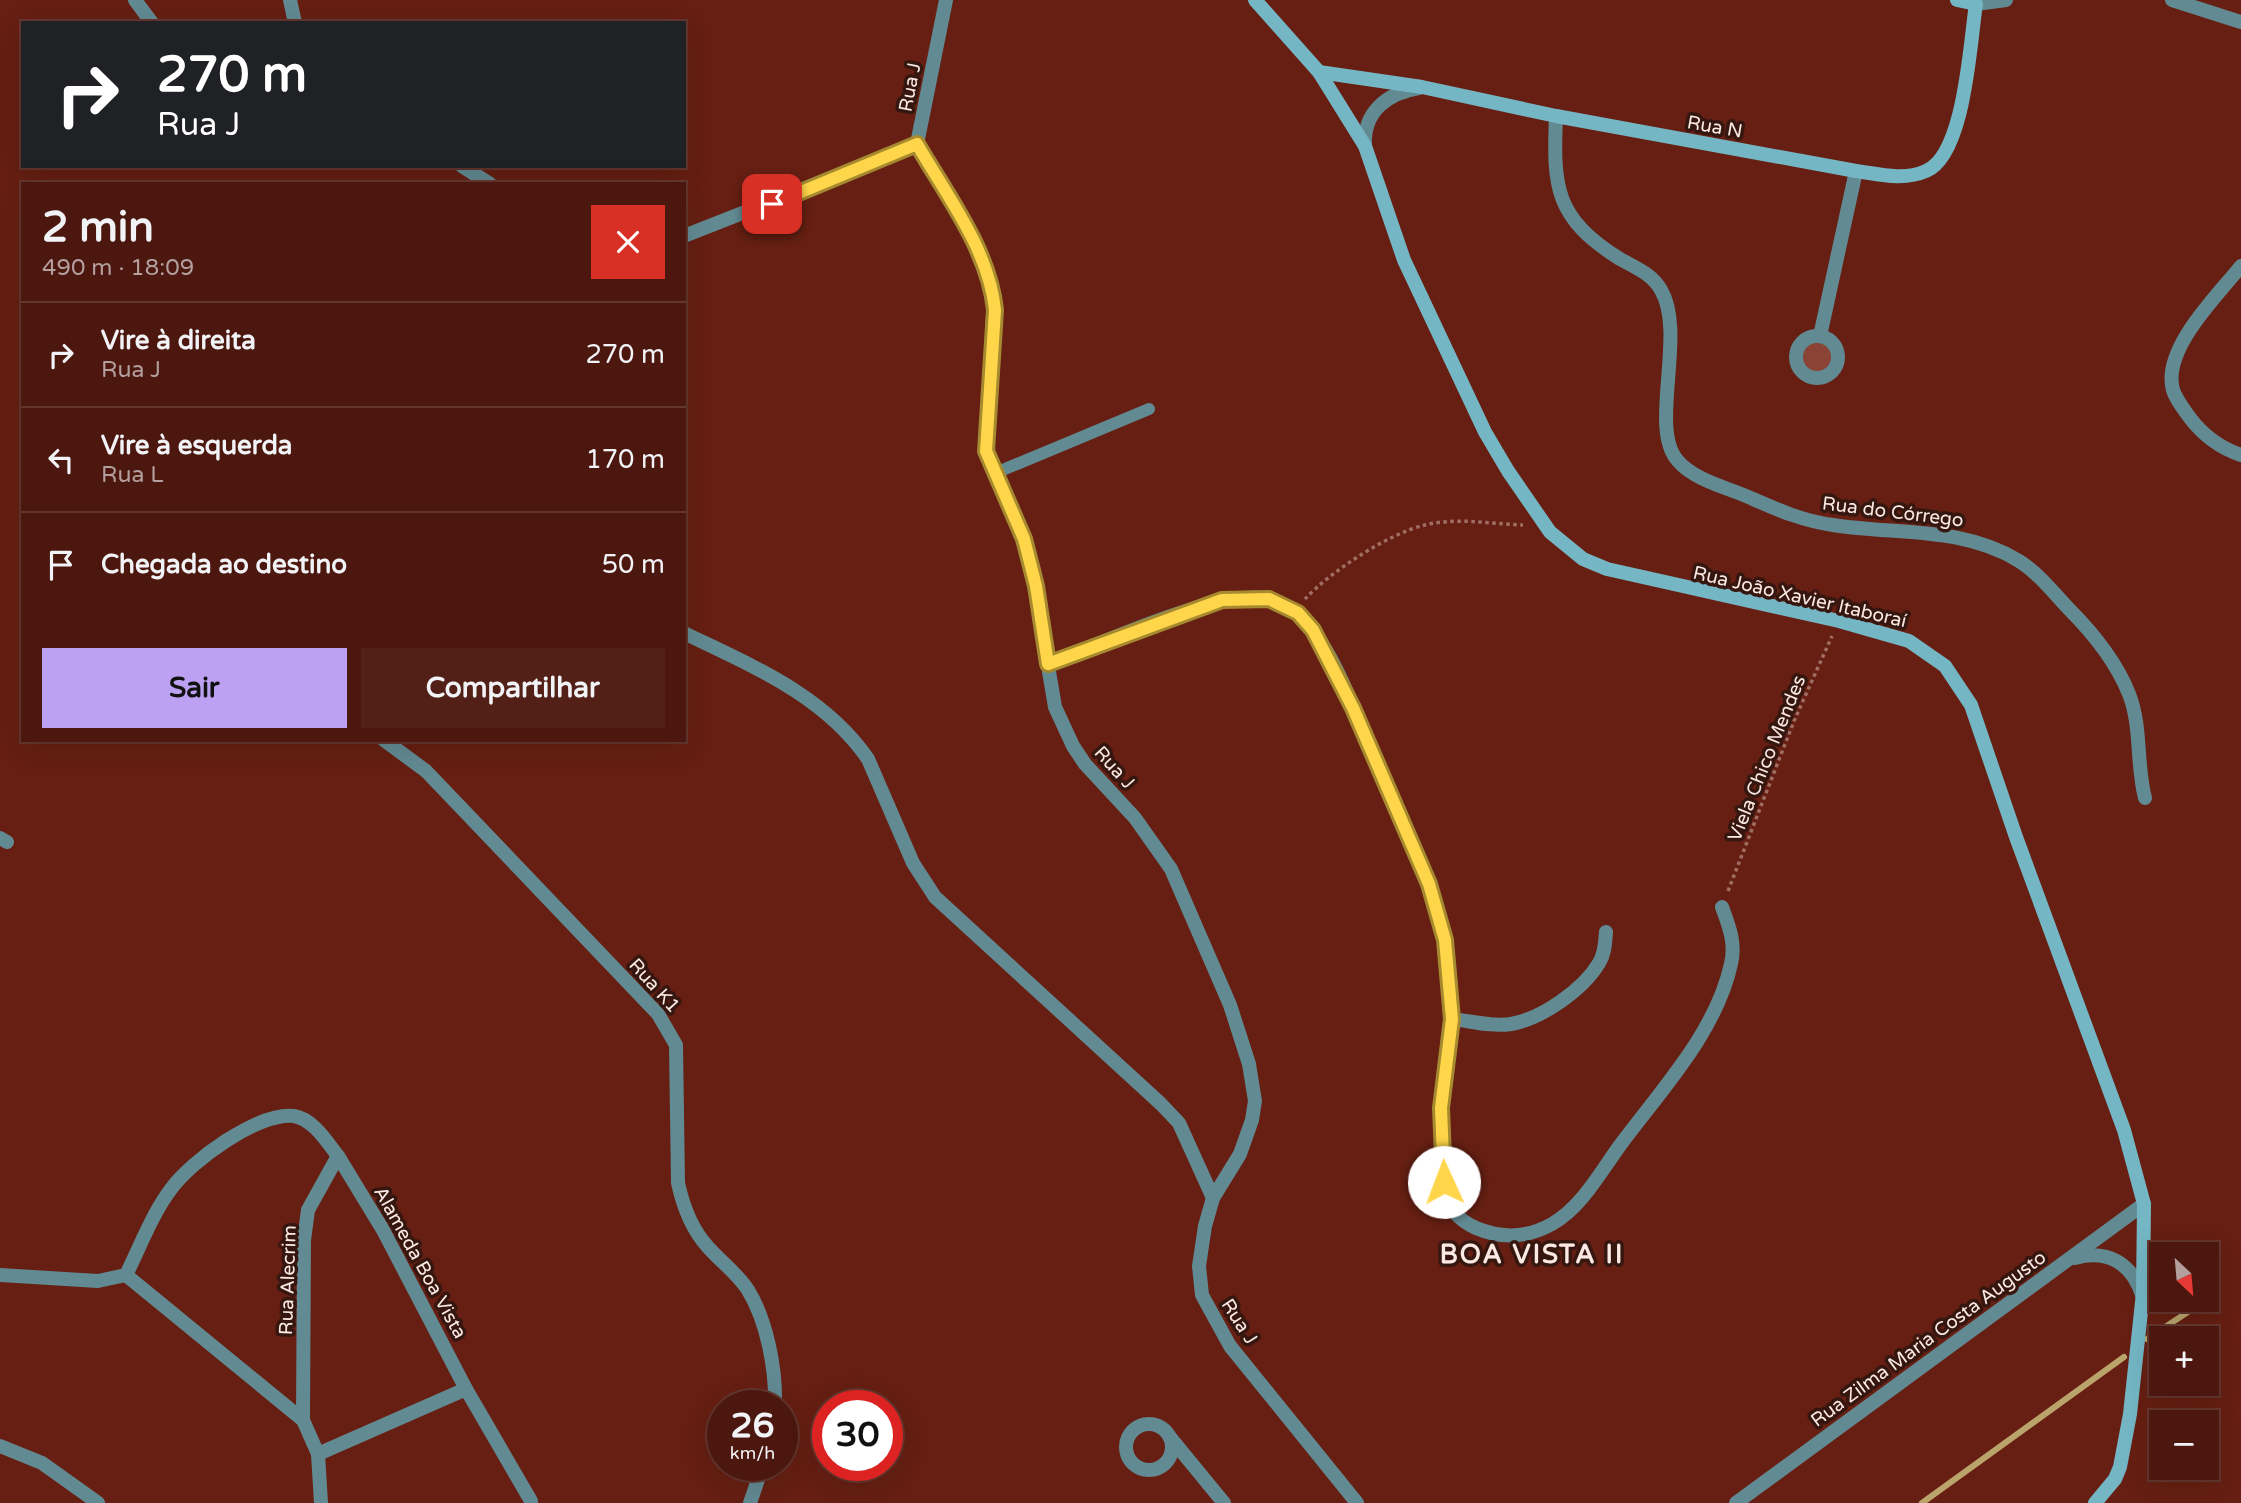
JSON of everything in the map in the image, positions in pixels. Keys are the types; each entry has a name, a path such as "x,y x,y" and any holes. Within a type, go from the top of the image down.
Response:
{"street":[{"path":"135,0 151,21"},
{"path":"290,0 295,21"},
{"name":"Rua J","path":"946,0 917,144 972,239 994,295 985,429 986,451 993,474 1024,539 1036,586 1055,707 1073,746 1085,764 1135,818 1171,869 1240,1034 1253,1083 1252,1120 1240,1154 1213,1198 1199,1266 1202,1295 1230,1346 1357,1503"},
{"name":"Rua João Xavier Itaboraí","path":"1255,0 1319,72 1365,146 1389,223 1485,432 1542,522 1567,549 1607,569 1839,621 1909,641 1945,666 1971,705 2124,1130 2144,1205 2142,1297 2130,1414 2120,1467 2115,1479 2095,1503"},
{"path":"1957,0 1976,4 2006,0"},
{"path":"2172,0 2241,22"},
{"name":"Rua N","path":"1319,72 1422,87 1556,116 1856,171 1890,176 1917,174 1941,161 1956,129 1976,4"},
{"path":"1365,146 1366,125 1377,108 1394,94 1422,87"},
{"name":"Rua do Córrego","path":"1556,116 1554,170 1558,191 1569,215 1586,233 1650,276 1667,301 1671,336 1668,439 1678,462 1696,474 1796,518 1862,529 1952,535 1979,542 2021,562 2088,628 2116,667 2137,719 2139,773 2145,798"},
{"path":"686,235 917,144"},
{"path":"465,168 488,182"},
{"path":"1820,336 1856,171"},
{"path":"2241,266 2182,342 2174,363 2172,385 2180,404 2209,439 2241,455"},
{"path":"1048,664 1222,600 1269,599 1294,610 1313,630 1327,652 1429,884 1445,940 1452,1019 1441,1108 1448,1203 1460,1220 1495,1235 1518,1236 1542,1229 1563,1216 1585,1193 1687,1056 1707,1023 1731,963 1733,945 1722,907"},
{"path":"686,634 781,680 821,709 856,742 868,759 923,882 1161,1104 1185,1135 1213,1198"},
{"name":"Rua K1","path":"387,742 426,772 468,814 657,1014 673,1036 678,1066 678,1183 682,1200 696,1234 747,1289 756,1307 773,1372 774,1390"},
{"path":"1452,1019 1494,1025 1513,1023 1548,1008 1581,984 1599,963 1606,932"},
{"path":"126,1275 170,1190 184,1173 226,1142 263,1123 294,1116 313,1127 338,1156"},
{"name":"Alameda Boa Vista","path":"338,1156 383,1230 466,1389 531,1501"},
{"name":"Rua Alecrim","path":"321,1503 318,1454 303,1420 304,1240 308,1210 338,1156"},
{"name":"Rua Zilma Maria Costa Augusto","path":"1736,1503 2144,1205"},
{"path":"2066,1261 2090,1255 2117,1260 2131,1271 2142,1297"},
{"path":"0,1275 99,1280 126,1275 303,1420"},
{"path":"318,1454 466,1389"},
{"path":"1167,1433 1224,1503"},
{"path":"0,1446 42,1463 98,1503"},
{"path":"750,1503 758,1481"}],"lane":[{"path":"993,474 1149,409"}],"path":[{"path":"1294,610 1338,569 1424,525 1476,520 1521,525 1542,522"},
{"name":"Viela Chico Mendes","path":"1722,907 1794,722 1839,621"}],"shaded area":[{"path":"1817,341 1828,346 1833,357 1828,368 1817,373 1806,368 1801,357 1806,346"}],"waterway":[{"path":"2147,1339 2188,1312"},
{"path":"1922,1503 2124,1357"}],"district":[{"name":"BOA VISTA II","path":"1532,1254"}],"route":[{"path":"772,204 917,144 972,239 994,295 985,429 986,451 991,469 1024,539 1036,586 1048,664 1222,600 1254,597 1269,599 1298,613 1313,630 1327,652 1353,708 1429,884 1445,940 1452,1019 1441,1108 1444,1182"}]}
